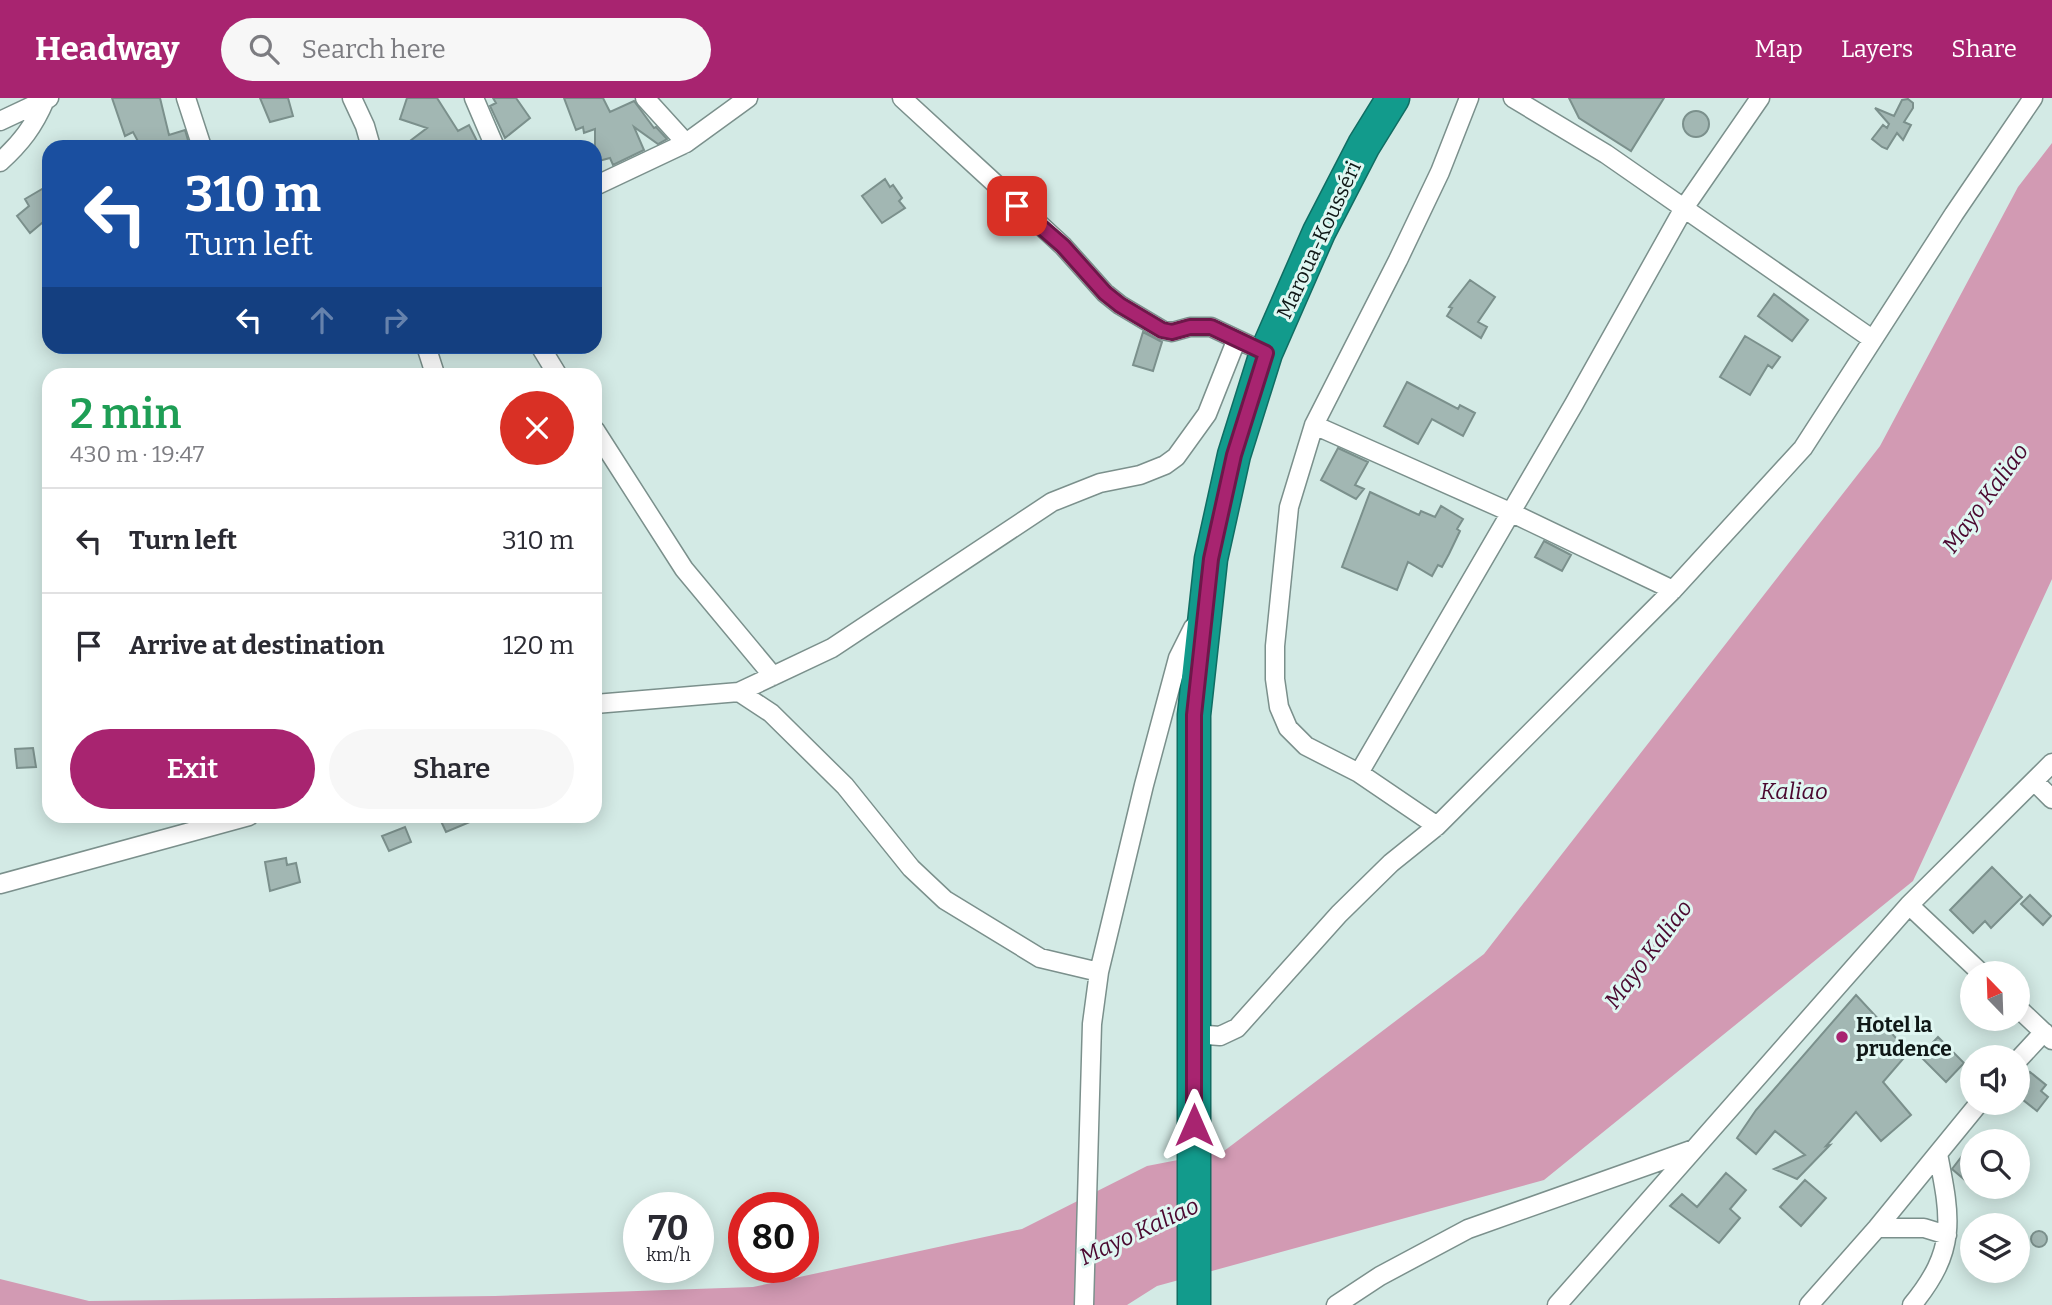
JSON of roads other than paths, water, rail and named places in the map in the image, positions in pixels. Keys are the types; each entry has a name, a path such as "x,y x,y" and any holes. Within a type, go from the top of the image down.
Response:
{"highway":[{"name":"Maroua-Kousséri","path":"1194,1300 1194,715 1211,559 1234,455 1266,353 1320,232 1364,145 1393,98"}],"street":[{"path":"186,98 200,140"},
{"path":"352,98 369,140"},
{"path":"474,98 492,140"},
{"path":"645,98 686,143"},
{"path":"602,183 686,143 748,98"},
{"path":"902,98 1063,246 1105,293 1120,305 1162,330 1172,332 1190,327 1211,327 1266,353"},
{"path":"1437,826 1359,773 1306,746 1288,728 1279,707 1275,679 1289,506 1314,425 1440,172 1469,98"},
{"path":"1513,98 1606,155 1872,339"},
{"path":"1359,773 1574,404 1684,208 1760,98"},
{"path":"1194,1034 1220,1036 1237,1028 1339,915 1391,863 1437,826 1673,590 1803,448 1872,339 2033,98"},
{"path":"5,114 47,99"},
{"path":"0,162 35,124 47,99"},
{"path":"602,703 739,692 832,648 1052,502 1100,484 1140,475 1165,465 1176,457 1207,414 1236,341"},
{"path":"1314,425 1510,512 1673,590"},
{"path":"602,441 684,569 773,676"},
{"path":"1084,1305 1092,1024 1099,972 1143,785 1178,658 1193,628 1205,616"},
{"path":"739,692 771,713 845,786 911,868 945,900 1040,958 1099,972"},
{"path":"1557,1305 1909,905 2052,763"},
{"path":"2034,781 2052,799"},
{"path":"0,884 223,823"},
{"path":"1909,905 1968,961"},
{"path":"2030,1019 2048,1036 2030,1050"},
{"path":"1809,1305 1877,1228 1970,1115"},
{"path":"1336,1305 1380,1276 1468,1229 1696,1148"},
{"path":"1912,1305 1940,1262 1947,1235 1949,1209 1938,1154"},
{"path":"1877,1228 1924,1228 1947,1235"}],"water":[{"name":"Kaliao","path":"2052,143 2052,579 1913,881 1544,1180 1157,1286 1127,1305 0,1305 0,1279 89,1301 495,1296 819,1283 819,1273 1022,1229 1147,1166 1224,1151 1484,954 1880,446 2018,187"}],"place":[{"name":"Hotel la prudence","path":"1842,1037"}],"water label":[{"name":"Mayo Kaliao","path":"1985,498"},
{"name":"Mayo Kaliao","path":"1648,954"},
{"name":"Mayo Kaliao","path":"1139,1231"}]}
